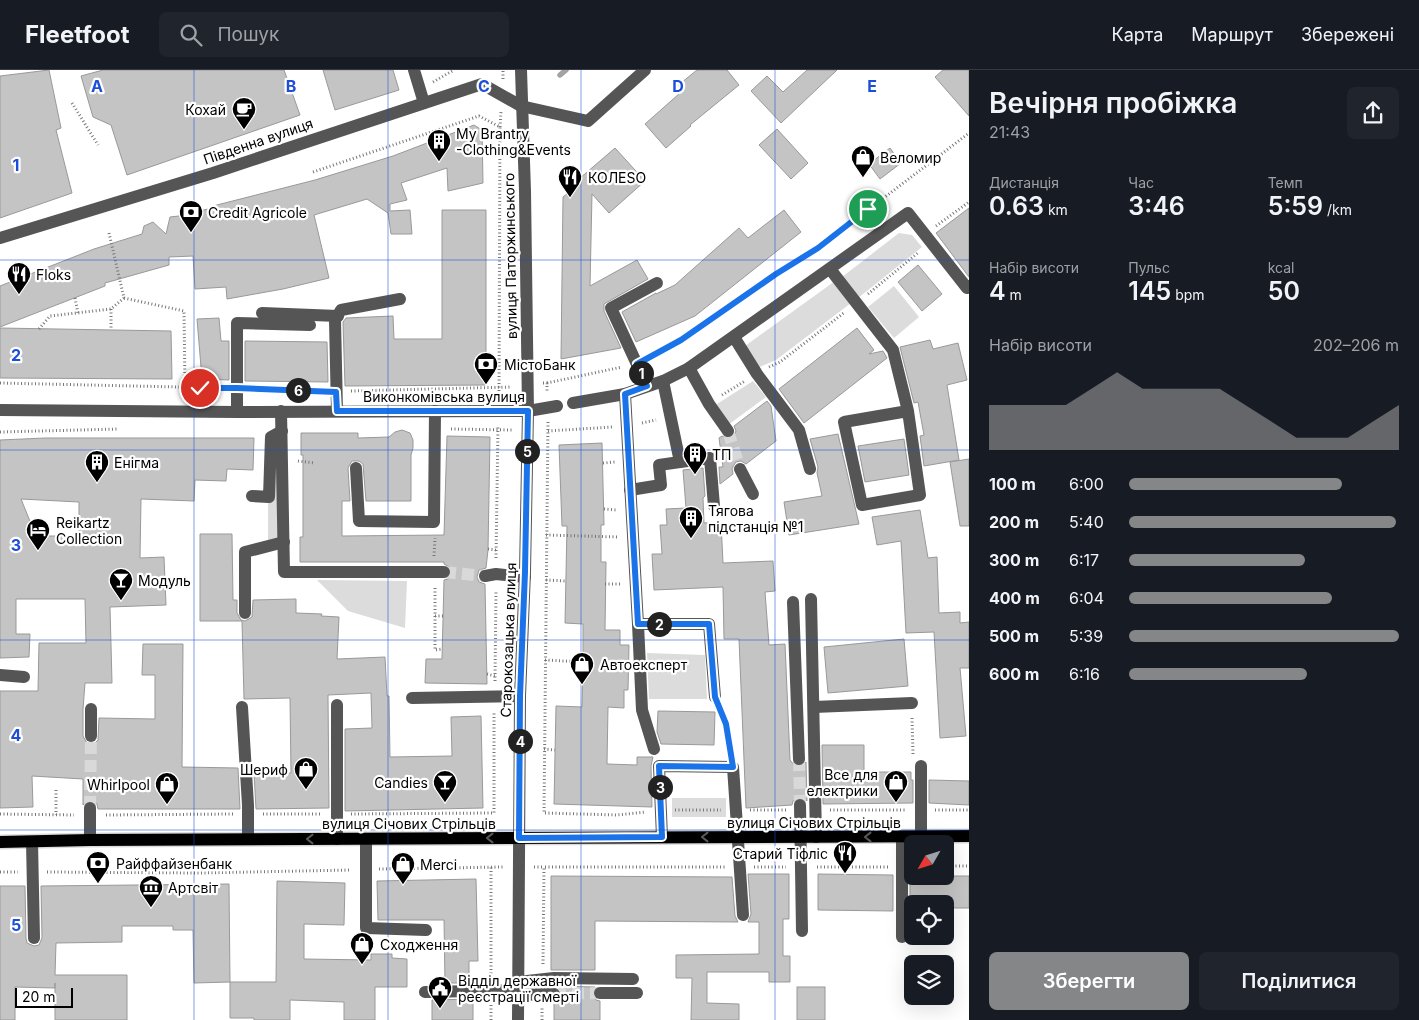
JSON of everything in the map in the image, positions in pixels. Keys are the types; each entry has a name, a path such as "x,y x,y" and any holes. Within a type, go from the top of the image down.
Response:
{"main road":[{"name":"вулиця Січових Стрільців","path":"954,836 969,836"},
{"name":"вулиця Січових Стрільців","path":"0,842 248,839 902,837"}],"street":[{"path":"414,70 424,103"},
{"name":"вулиця Паторжинського","path":"521,70 525,191 528,411"},
{"name":"Південна вулиця","path":"0,238 213,173 482,84 521,106 588,121 645,70"},
{"path":"573,403 625,394 663,381 689,368 908,213 930,244 966,288 969,286"},
{"path":"830,269 893,350 908,411 920,495 862,505 844,422 908,411"},
{"path":"647,386 611,308 657,283"},
{"path":"337,411 335,320 341,310 400,299"},
{"path":"262,313 338,316"},
{"path":"237,412 237,323 310,325"},
{"path":"734,337 757,374 799,430 810,469"},
{"path":"689,368 709,404 728,431"},
{"path":"663,381 680,462"},
{"path":"625,394 642,710 654,749"},
{"name":"Виконкомівська вулиця","path":"0,410 237,412 528,411 557,406"},
{"path":"356,468 359,521 434,522 435,411"},
{"name":"Старокозацька вулиця","path":"518,1020 520,696 525,577 528,411"},
{"path":"282,412 284,572 439,572"},
{"path":"252,496 270,498 271,437 282,431"},
{"path":"630,490 661,485 659,465 710,458 714,506"},
{"path":"740,469 753,494"},
{"path":"245,613 245,552 284,542"},
{"path":"491,575 525,577"},
{"path":"811,599 816,837"},
{"path":"793,602 799,759"},
{"path":"638,624 709,624 715,697"},
{"path":"0,675 24,677"},
{"path":"412,698 520,696"},
{"path":"814,707 912,703"},
{"path":"336,839 337,705"},
{"path":"242,707 248,805 248,839"},
{"path":"91,709 91,736"},
{"path":"662,837 659,766 733,767 743,915"},
{"path":"921,766 921,835"},
{"path":"90,808 90,840"},
{"path":"800,808 802,931"},
{"path":"902,837 902,937"},
{"path":"366,839 366,928 426,930"},
{"path":"32,842 34,938"},
{"path":"518,989 542,980 633,979"},
{"path":"425,992 518,989 548,994"},
{"path":"600,993 637,993"}],"path":[{"path":"72,103 98,145"},
{"path":"0,383 336,392 499,389 500,127 479,116 313,172"},
{"path":"547,383 637,364 681,340 776,274 818,248 969,132"},
{"path":"930,244 933,229 969,202"},
{"path":"109,233 124,298"},
{"path":"75,298 78,313"},
{"path":"39,329 50,316 111,309 124,298"},
{"path":"124,298 184,311 185,388"},
{"path":"111,309 111,330"},
{"path":"494,813 495,676 491,575 496,550 498,430"},
{"path":"548,431 544,813 617,815 661,811 800,808"},
{"path":"435,532 439,572 435,616 435,650 443,649"},
{"path":"546,535 633,537"},
{"path":"488,549 496,550"},
{"path":"546,580 566,581"},
{"path":"435,616 443,616"},
{"path":"545,660 583,662"},
{"path":"486,674 495,676"},
{"path":"715,697 726,724 733,767"},
{"path":"544,749 554,750"},
{"path":"56,790 56,815"},
{"path":"816,810 969,810"},
{"path":"954,866 969,866"},
{"path":"0,872 200,873 491,867 491,1020"},
{"path":"542,980 544,867 902,867"},
{"path":"542,1020 548,994"}],"shaded area":[{"path":"899,233 912,235 922,247 858,298 842,277"},
{"path":"835,281 851,303 776,360 757,368 745,346"},
{"path":"894,286 919,317 894,338 868,307"},
{"path":"753,381 766,397 728,425 717,404"},
{"path":"281,453 282,540 268,544 268,500 273,463"},
{"path":"317,580 407,581 405,628 348,611"},
{"path":"647,653 705,655 707,699 649,699"},
{"path":"672,798 726,798 726,817 672,817"}],"building":[{"path":"49,70 61,128 56,130 72,193 0,218 0,76"},
{"path":"103,70 284,70 300,115 127,175 111,125 93,117 81,76"},
{"path":"323,70 393,70 399,90 335,110"},
{"path":"697,70 727,70 739,85 690,125 666,148 645,124 680,93 676,87"},
{"path":"807,70 837,70 781,123 751,91 767,76 783,92"},
{"path":"943,70 969,70 969,116 935,77"},
{"path":"474,125 482,130 483,183 448,191 447,168 401,183 407,200 390,204 390,211 410,210 412,234 391,234 388,213 367,199 314,215 329,278 227,299 226,287 195,289 193,256 169,257 169,265 105,283 105,286 0,327 0,286 94,249 142,234 144,226 153,222 166,234 170,217 196,214 199,211 213,208 213,206 315,180 393,156"},
{"path":"777,129 808,163 791,179 759,145"},
{"path":"615,148 645,181 609,213 592,194 590,286 637,260 648,279 604,304 604,311 621,348 561,359 563,197 582,182 579,179"},
{"path":"890,148 901,163 880,179 869,164"},
{"path":"969,208 969,277 936,233"},
{"path":"442,210 486,210 486,385 345,386 343,322 346,318 393,316 394,339 442,339"},
{"path":"784,210 801,232 695,316 636,342 622,312 675,285 739,228 748,238"},
{"path":"918,265 942,294 922,311 898,282"},
{"path":"219,318 221,341 229,341 229,380 202,379 197,319"},
{"path":"0,328 171,331 172,379 0,378"},
{"path":"857,328 874,350 869,354 883,351 887,358 804,423 779,389"},
{"path":"930,340 933,349 958,343 967,380 947,385 959,460 924,466 920,436 924,435 918,402 914,403 900,347"},
{"path":"245,341 327,342 328,382 245,381"},
{"path":"767,401 771,406 776,441 746,464 741,461 736,462 732,468 733,474 720,484 719,467 723,467 719,438 722,436 728,439 733,437 736,431 734,426"},
{"path":"402,430 410,433 413,440 411,455 411,501 366,501 363,464 359,461 352,461 348,468 350,501 342,501 342,536 444,535 447,436 490,437 488,550 486,568 479,570 477,577 479,582 485,584 487,684 425,683 426,659 442,659 444,580 448,579 452,572 451,568 444,564 444,562 300,562 300,537 303,537 303,455 301,455 301,433 358,433 358,438 389,437 395,432"},
{"path":"838,434 859,524 789,535 784,502 822,496 817,473 818,467 810,439"},
{"path":"45,438 254,438 253,470 227,469 226,481 195,480 194,501 141,499 140,558 164,557 166,605 110,607 112,683 85,683 83,709 83,736 87,743 91,744 98,740 99,718 155,719 155,675 142,675 143,644 183,644 182,767 238,768 240,809 98,809 97,804 90,800 86,801 83,805 83,779 32,776 33,807 0,808 0,691 38,691 39,643 86,643 85,599 16,599 16,634 30,634 29,657 0,658 0,440","holes":["21,499 79,502 79,536 36,536"]},
{"path":"904,439 909,475 865,482 858,446"},
{"path":"602,443 604,525 601,525 601,562 606,562 605,630 620,630 620,645 629,645 628,690 624,690 624,708 608,707 607,764 637,765 637,757 653,757 651,766 652,807 554,804 556,706 582,707 583,662 583,624 565,623 567,526 562,526 559,445"},
{"path":"969,459 969,526 960,526 950,462"},
{"path":"703,468 704,523 721,522 723,563 773,561 775,591 765,592 769,645 785,644 790,760 795,766 799,767 803,766 806,762 807,801 799,797 793,801 792,805 746,808 739,639 724,639 723,587 654,590 652,554 662,554 660,525 667,525 666,509 686,508 683,470"},
{"path":"920,510 928,558 937,557 939,613 960,612 960,623 969,622 969,668 960,668 966,736 940,738 934,632 906,633 901,541 877,545 872,517"},
{"path":"200,534 232,534 233,600 237,600 237,613 241,620 245,621 252,617 253,600 296,599 296,613 339,617 337,659 385,657 387,696 389,696 390,757 452,756 451,717 481,716 483,808 345,811 345,729 372,728 371,693 328,695 329,808 256,809 254,773 291,773 290,698 244,699 242,621 200,621"},
{"path":"904,639 908,686 828,693 824,647"},
{"path":"658,711 715,712 714,745 661,744 657,732"},
{"path":"822,745 864,745 864,772 911,772 913,803 823,804"},
{"path":"929,780 969,781 969,805 929,803"},
{"path":"748,874 789,874 789,919 783,919 783,956 790,956 790,982 769,982 769,972 707,972 707,1003 739,1004 739,1020 691,1020 692,978 676,978 676,955 759,954 759,922 748,922 751,914"},
{"path":"818,874 893,875 893,911 818,910"},
{"path":"551,876 732,877 735,916 738,922 595,921 595,970 551,970"},
{"path":"954,876 969,876 969,908 954,908 954,895 910,895 910,885 954,885"},
{"path":"476,879 478,961 469,961 469,983 445,983 444,920 378,920 377,881"},
{"path":"277,881 345,883 344,925 304,924 304,959 371,960 371,954 392,954 392,958 407,959 407,987 375,987 375,1020 344,1020 344,1002 290,1000 290,1020 230,1018 230,982 276,982"},
{"path":"229,884 230,982 194,983 193,930 173,930 173,926 122,926 122,942 56,943 55,975 127,975 127,1020 55,1020 55,988 15,987 15,1020 0,1020 0,886 25,886 26,938 27,943 34,946 39,945 42,938 41,886"},
{"path":"555,986 595,987 592,993 596,1000 600,1001 600,1020 554,1020 554,1002 559,1001 562,994 561,989"},
{"path":"797,987 825,987 825,1020 797,1020"},
{"path":"473,999 473,1020 432,1020 432,1000"}],"waterway":[{"path":"560,75 566,70"}],"tunnel":[{"path":"728,431 740,469"},
{"path":"444,572 485,576"},
{"path":"90,808 91,736"},
{"path":"799,759 800,805"},
{"path":"554,994 600,993"}],"place":[{"name":"Кохай","path":"244,130"},
{"name":"My Brantry -Clothing&Events","path":"439,162"},
{"name":"Веломир","path":"863,178"},
{"name":"КОЛЕSO","path":"570,198"},
{"name":"Credit Agricole","path":"191,233"},
{"name":"Floks","path":"19,295"},
{"name":"МістоБанк","path":"486,385"},
{"name":"ТП","path":"695,475"},
{"name":"Енігма","path":"97,483"},
{"name":"Тягова підстанція №1","path":"691,539"},
{"name":"Reikartz Collection","path":"38,551"},
{"name":"Модуль","path":"121,601"},
{"name":"Автоексперт","path":"582,685"},
{"name":"Шериф","path":"306,790"},
{"name":"Candies","path":"445,803"},
{"name":"Все для електрики","path":"896,803"},
{"name":"Whirlpool","path":"167,805"},
{"name":"Старий Тіфліс","path":"845,874"},
{"name":"Райффайзенбанк","path":"98,884"},
{"name":"Merci","path":"403,885"},
{"name":"Артсвіт","path":"151,908"},
{"name":"Сходження","path":"362,965"},
{"name":"Відділ державної реєстрації смерті","path":"440,1009"}],"route":[{"path":"200,388 336,392 337,411 528,411 525,572 520,696 519,838 662,837 659,766 733,767 726,724 715,697 709,624 638,624 625,394 647,386 637,364 681,340 725,311 776,274 818,248 868,209"}]}
